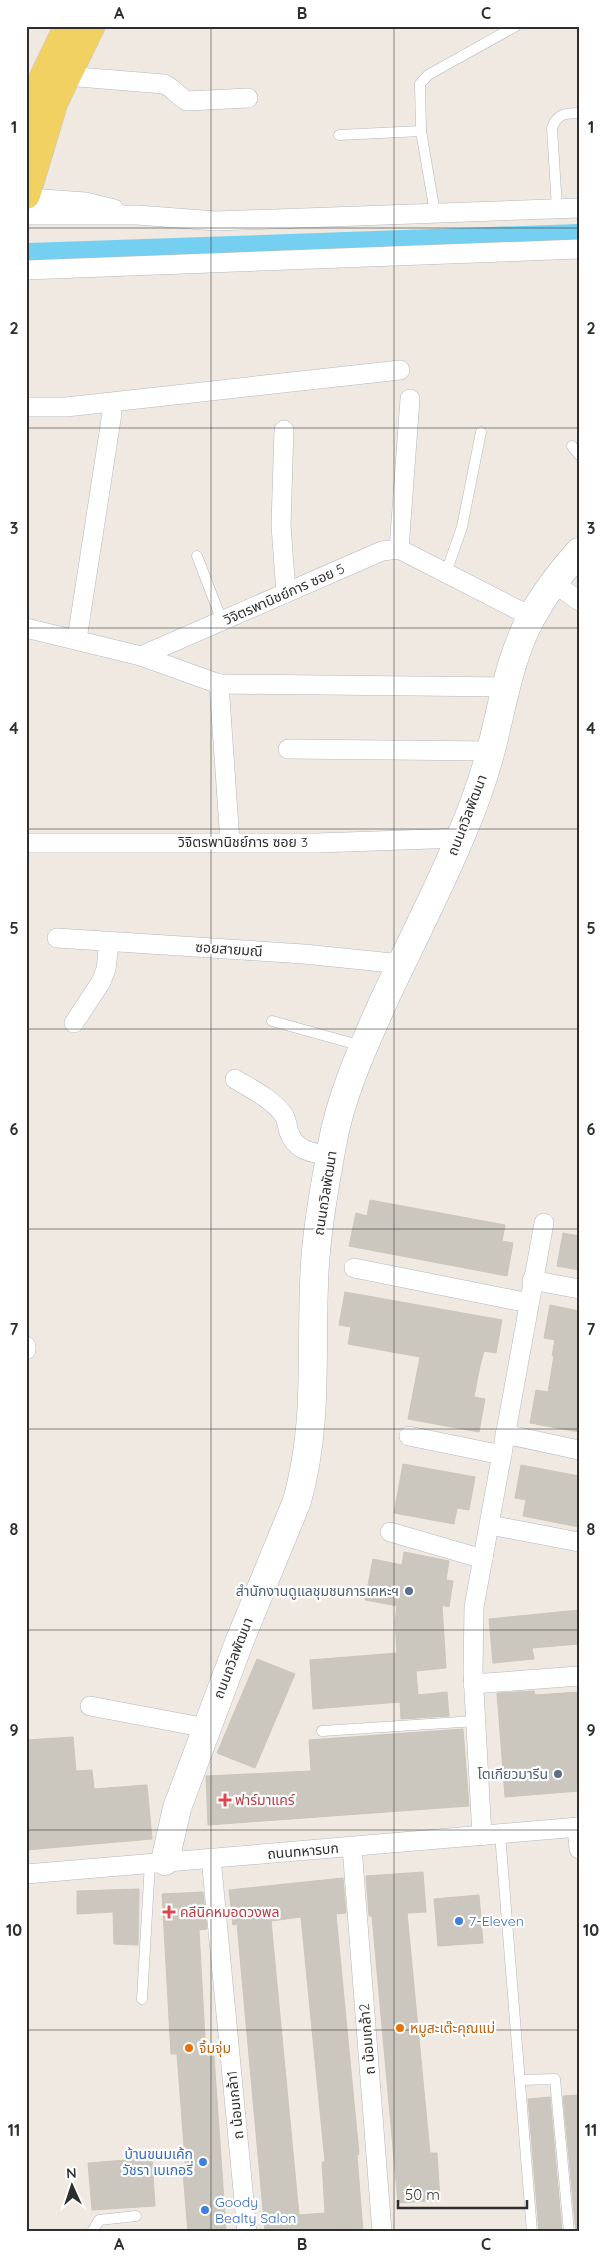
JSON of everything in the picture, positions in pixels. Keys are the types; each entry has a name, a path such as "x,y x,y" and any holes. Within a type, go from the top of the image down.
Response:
{"main road":[{"path":"26,127 31,94 68,26"},
{"path":"27,203 54,102 92,26"}],"street":[{"path":"66,76 164,84 171,87 178,97 187,101 248,98"},
{"path":"27,203 85,202 136,215 216,221 579,208"},
{"path":"26,270 579,249"},
{"path":"26,407 66,407 400,370"},
{"path":"410,399 399,549 532,617"},
{"path":"77,639 112,412"},
{"path":"284,430 280,525 286,593"},
{"name":"วิจิตรพานิชย์การ ซอย 5","path":"142,656 382,551 399,549"},
{"name":"ถนนถวิลพัฒนา","path":"157,1862 240,1640 297,1501 303,1478 310,1446 314,1395 315,1264 330,1156 341,1109 364,1047 460,838 478,793 518,647 532,617 554,583 579,552"},
{"path":"554,583 579,601"},
{"path":"26,628 142,656 219,684 506,687"},
{"path":"219,684 230,842"},
{"path":"288,749 490,751"},
{"name":"วิจิตรพานิชย์การ ซอย 3","path":"26,843 318,843 460,838"},
{"name":"ซอยสายมณี","path":"57,938 304,954 402,964"},
{"path":"74,1022 101,982 106,969 108,942"},
{"path":"235,1079 279,1109 286,1120 293,1142 297,1147 330,1156"},
{"path":"491,1835 476,1722 472,1637 474,1607 532,1280 544,1224"},
{"path":"354,1268 529,1303"},
{"path":"532,1280 579,1289"},
{"path":"505,1434 579,1450"},
{"path":"409,1436 502,1455"},
{"path":"490,1525 579,1542"},
{"path":"390,1532 484,1559"},
{"path":"474,1684 579,1676"},
{"path":"90,1706 207,1728"},
{"path":"578,1827 579,1849"},
{"name":"ถนนทหารบก","path":"26,1874 578,1827"},
{"name":"ถ น้อมเกล้า2","path":"352,1847 382,2232"},
{"name":"ถ น้อมเกล้า1","path":"211,1858 247,2232"}],"lane":[{"path":"435,213 421,131 420,84 428,76 516,26"},
{"path":"558,208 552,128 555,119 563,113 579,113"},
{"path":"339,135 421,131"},
{"path":"446,573 462,527 481,432"},
{"path":"572,446 579,455"},
{"path":"197,556 222,621"},
{"path":"272,1021 364,1047"},
{"path":"322,1731 476,1722"},
{"path":"491,1835 520,2080 532,2232"},
{"path":"142,1999 157,1862"},
{"path":"520,2080 555,2079 568,2232"},
{"path":"92,2232 99,2220 136,2216"}],"building":[{"path":"370,1200 505,1225 502,1241 513,1243 507,1276 349,1246 356,1213 367,1216"},
{"path":"563,1233 579,1236 579,1270 557,1266"},
{"path":"345,1292 502,1320 496,1353 484,1351 480,1366 474,1397 485,1399 479,1432 408,1419 420,1357 348,1344 351,1327 339,1325"},
{"path":"550,1305 579,1311 579,1432 530,1423 536,1390 548,1392 555,1340 544,1338"},
{"path":"403,1464 475,1477 469,1510 457,1508 454,1524 394,1513"},
{"path":"521,1465 579,1476 579,1527 523,1516 526,1500 515,1498"},
{"path":"404,1552 449,1561 446,1580 453,1581 449,1607 442,1605 446,1668 416,1671 418,1695 447,1692 449,1716 401,1719 400,1702 313,1709 310,1660 397,1653 395,1621 397,1606 365,1600 373,1559 402,1565"},
{"path":"579,1610 579,1644 532,1648 534,1659 493,1663 489,1619"},
{"path":"257,1659 295,1674 255,1768 217,1753"},
{"path":"534,1691 535,1695 579,1692 579,1791 505,1797 497,1693"},
{"path":"463,1729 469,1806 208,1825 206,1776 311,1771 309,1740"},
{"path":"73,1737 76,1771 92,1770 94,1789 147,1785 152,1839 26,1850 26,1740"},
{"path":"423,1872 426,1912 407,1913 430,2153 437,2153 440,2200 398,2203 372,1916 369,1916 366,1876"},
{"path":"343,1878 346,1913 336,1914 359,2154 357,2155 363,2232 265,2232 237,1924 233,1925 229,1890","holes":["301,1917 325,2162 322,2162 325,2213 299,2215 271,1921"]},
{"path":"139,1889 138,1945 114,1944 113,1912 77,1914 77,1891"},
{"path":"203,1892 207,1929 199,1930 206,2056 214,2056 226,2230 188,2232 183,2172 186,2172 177,2054 171,2054 162,1894"},
{"name":"7-Eleven","path":"479,1895 483,1943 438,1946 434,1899"},
{"path":"579,2095 579,2232 576,2232 563,2096"},
{"path":"550,2097 562,2232 539,2232 528,2099"},
{"path":"152,2158 155,2206 92,2210 88,2163"}],"waterway":[{"path":"28,252 579,233"}],"place":[{"name":"สำนักงานดูแลชุมชนการเคหะฯ","path":"409,1591"},
{"name":"โตเกียวมารีน","path":"558,1774"},
{"name":"ฟาร์มาแคร์","path":"225,1800"},
{"name":"คลีนิคหมอดวงพล","path":"169,1912"},
{"name":"7-Eleven","path":"459,1921"},
{"name":"หมูสะเต๊ะคุณแม่","path":"400,2028"},
{"name":"จิ้มจุ่ม","path":"189,2048"},
{"name":"บ้านขนมเค้ก วัชรา เบเกอรี่","path":"203,2162"},
{"name":"Goody Bealty Salon","path":"205,2210"}]}
